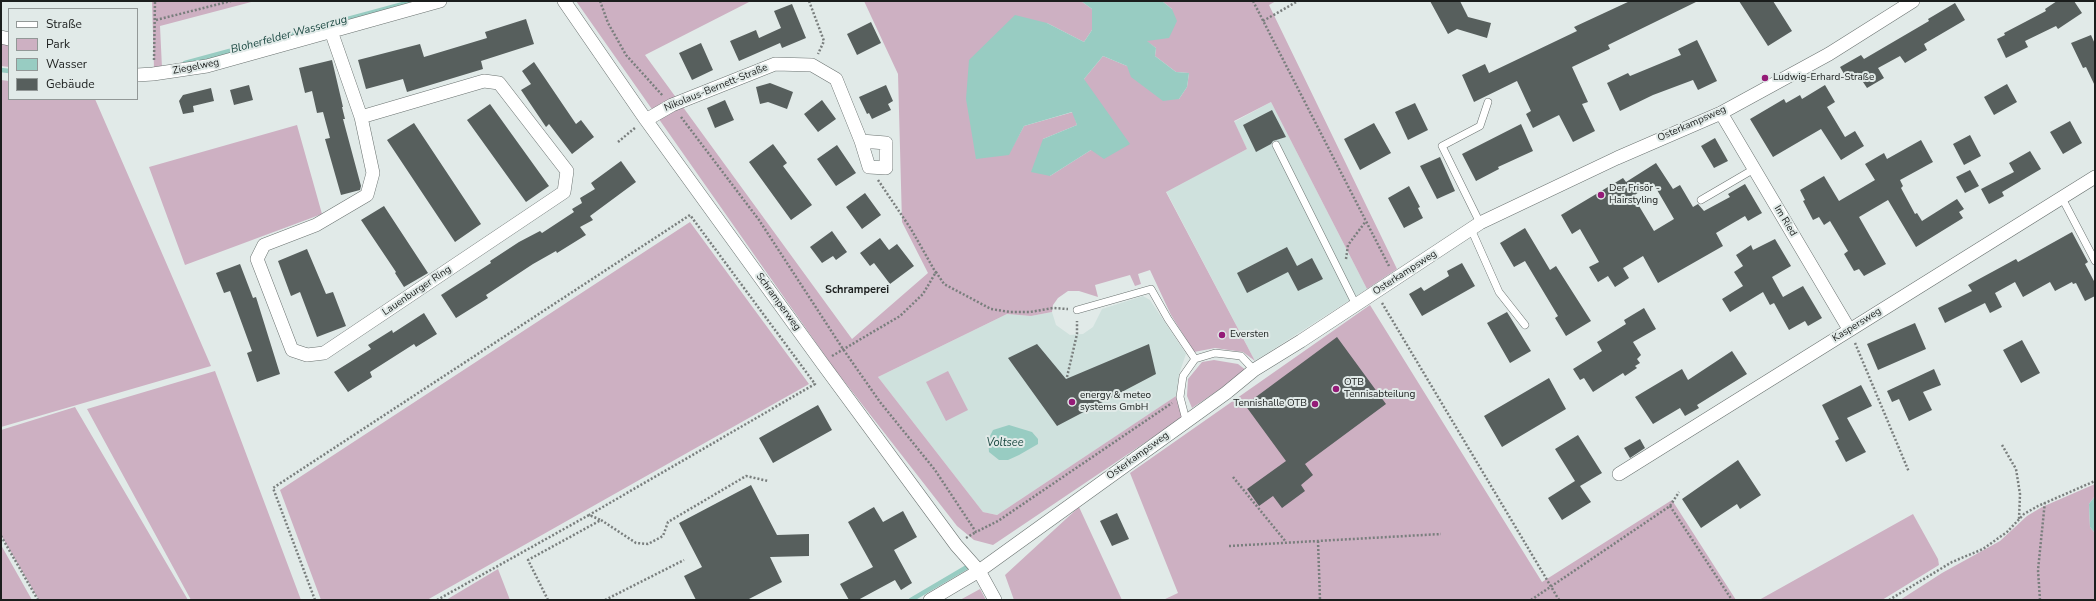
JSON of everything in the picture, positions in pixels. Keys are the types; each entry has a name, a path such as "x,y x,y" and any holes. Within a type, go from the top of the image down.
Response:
{"street":[{"name":"Ziegelweg","path":"138,75 207,66 331,30 440,1"},
{"name":"Schramperweg","path":"564,1 646,120 822,363 956,545 979,570 995,600"},
{"name":"Osterkampsweg","path":"930,600 979,570 1254,370 1476,226 1617,158 1720,113 1829,54 1913,1"},
{"name":"Lauenburger Ring","path":"331,30 361,117 373,174 367,195 316,225 264,245 257,259 292,350 307,355 324,353 564,192 566,171 499,83 484,81 361,117"},
{"name":"Nikolaus-Bernett-Straße","path":"646,120 672,105 775,64 812,65 836,79 861,141 869,166"},
{"name":"Im Ried","path":"1720,113 1850,330"},
{"path":"861,141 886,143 886,168 869,166"},
{"name":"Kaspersweg","path":"1619,474 2095,177"}],"lane":[{"path":"1488,102 1480,126 1442,146 1476,226 1499,292 1525,326"},
{"path":"1276,144 1356,305"},
{"path":"1701,200 1754,169"},
{"path":"2062,198 2095,261"},
{"path":"1076,310 1151,289 1168,319 1195,359"},
{"path":"1186,420 1180,397 1183,376 1195,359 1216,353 1242,356 1254,370"}],"path":[{"path":"153,74 156,20 155,1"},
{"path":"156,20 231,1"},
{"path":"600,1 608,23 626,55 672,105 759,220 843,349 880,402 935,470 976,532 998,521 1180,397"},
{"path":"809,1 824,42 812,65"},
{"path":"1253,1 1396,279"},
{"path":"1263,21 1298,1"},
{"path":"618,142 646,120"},
{"path":"869,166 911,229 936,273 944,284 991,309 1010,312 1030,312 1053,308 1076,310 1076,334 1067,377"},
{"path":"315,600 273,488 690,215 815,384 589,515 437,600"},
{"path":"1343,280 1348,245 1366,221"},
{"path":"822,363 900,316 923,294 936,273"},
{"path":"1376,292 1559,600"},
{"path":"1850,330 1909,472"},
{"path":"2002,445 2016,469 2020,494 2019,519"},
{"path":"589,515 601,520 636,543 648,544 663,536 668,522 746,476 768,481"},
{"path":"1233,477 1287,543"},
{"path":"1889,600 1952,562 1983,549 2007,532 2024,514 2045,501 2095,481"},
{"path":"1531,600 1551,588 1670,506 1679,492"},
{"path":"2040,600 2038,570 2045,501"},
{"path":"1670,506 1732,600"},
{"path":"548,600 528,560 601,520"},
{"path":"1229,546 1441,534"},
{"path":"1,536 38,600"},
{"path":"1318,541 1320,600"},
{"path":"605,600 684,560"}],"shaded area":[{"path":"1271,102 1367,289 1255,361 1166,191 1247,149 1234,122"},
{"name":"energy & meteo systems GmbH","path":"1143,296 1150,300 1186,354 1179,374 1176,396 997,515 983,512 878,377 1007,314 1031,316 1052,312 1056,325 1070,335 1083,334 1093,327 1102,309"}],"green space":[{"path":"152,1 255,1 160,26 162,68 154,69"},
{"path":"576,1 751,1 645,55 852,339 928,273 902,222 898,74 864,1 1081,1 1092,9 1092,30 1084,42 1047,23 1008,155 1024,126 1073,112 1077,125 1043,139 1050,176 1091,150 1084,79 1103,56 1127,66 1179,99 1187,87 1189,73 1176,72 1155,56 1156,48 1146,41 1172,9 1162,1 1276,1 1269,5 1397,269 1367,289 1271,102 1234,121 1247,149 1166,192 1255,361 1243,352 1215,348 1194,352 1171,315 1150,270 1138,274 1141,284 1135,286 1130,275 1095,285 1098,297 1079,291 1068,291 1058,298 1053,305 1052,312 1031,316 1007,314 878,377 983,512 997,515 1176,396 1183,417 993,545 974,540 957,526 833,367"},
{"path":"1,41 8,44 8,67 1,66"},
{"path":"1,80 8,81 8,100 95,100 211,366 1,427"},
{"path":"297,125 322,214 185,265 149,167"},
{"path":"690,222 809,384 427,600 321,600 280,490"},
{"name":"OTB Tennisabteilung","path":"1370,305 1542,582 1672,500 1736,600 1163,600 1178,593 1130,473"},
{"path":"1214,360 1238,364 1247,371 1192,408 1187,396 1188,379 1202,362"},
{"path":"215,371 301,600 191,600 87,409"},
{"path":"948,371 968,410 946,421 926,382"},
{"path":"75,407 188,600 39,600 1,535 1,430"},
{"path":"2095,484 2095,496 2089,504 2090,527 2095,533 2095,600 1900,600 1942,573 2000,541 2027,516 2042,507"},
{"path":"1079,507 1122,600 1014,600 1005,575"},
{"path":"1913,514 1938,559 1939,565 1882,600 1759,600"},
{"path":"1,545 32,600 1,600"},
{"path":"498,569 510,600 446,600"},
{"path":"980,589 986,600 960,600"}],"water":[{"path":"1081,1 1162,1 1172,9 1177,21 1169,38 1147,41 1156,48 1155,56 1176,72 1189,73 1187,87 1179,99 1163,101 1131,77 1127,66 1103,56 1084,79 1130,144 1104,159 1091,150 1050,176 1031,172 1043,139 1077,125 1072,112 1024,126 1009,155 976,159 966,99 969,60 1015,15 1047,23 1084,42 1092,30 1092,9"},
{"name":"Voltsee","path":"1009,425 1032,432 1038,439 1038,444 1008,460 999,460 989,452 988,440 993,430"},
{"path":"2095,496 2095,533 2090,527 2089,504"}],"building":[{"path":"1430,1 1460,1 1468,17 1491,23 1487,38 1457,29 1448,34"},
{"path":"1630,1 1698,1 1608,45 1610,49 1572,67 1588,102 1582,104 1595,131 1573,142 1559,115 1533,128 1526,114 1531,111 1517,81 1474,102 1462,75 1485,64 1489,73 1577,31 1574,27"},
{"path":"1739,1 1773,1 1792,31 1768,46"},
{"path":"2057,1 2074,1 2082,13 2058,29 2056,26 2025,41 2028,47 2006,58 1997,39 2005,35 2004,33 2046,11 2045,9"},
{"path":"1955,3 1965,20 1924,44 1927,50 1905,63 1900,56 1878,68 1884,78 1867,88 1857,73 1847,79 1840,67 1861,55 1864,59 1929,21 1928,19"},
{"path":"792,4 806,38 782,48 780,43 739,61 730,41 756,30 759,38 781,28 774,11"},
{"path":"526,19 534,44 481,61 483,69 407,92 403,79 366,89 358,60 420,44 424,57 487,38 485,32"},
{"path":"871,22 881,43 857,55 847,34"},
{"path":"2091,35 2095,44 2095,86 2086,67 2083,68 2071,43"},
{"path":"1697,40 1717,81 1698,90 1693,80 1653,95 1620,111 1607,83 1628,73 1630,76 1681,55 1678,49"},
{"path":"701,43 713,70 692,80 679,53"},
{"path":"332,60 343,107 345,119 343,119 361,186 360,190 341,195 325,139 330,138 323,112 317,113 312,91 305,93 299,68"},
{"path":"534,62 576,124 581,120 594,137 572,154 549,124 546,127 521,90 531,84 522,71"},
{"path":"770,83 793,92 787,109 768,102 760,104 756,87"},
{"path":"2007,84 2017,102 1994,115 1984,97"},
{"path":"249,85 253,100 234,105 230,90"},
{"path":"886,85 893,101 888,104 891,110 872,119 869,113 867,114 859,97"},
{"path":"1825,85 1835,102 1827,107 1845,137 1855,131 1864,146 1841,160 1821,129 1773,157 1750,119 1784,99 1786,103 1800,95 1802,99"},
{"path":"211,88 214,101 193,106 194,112 183,114 179,101 183,95"},
{"path":"725,100 734,120 715,128 707,108"},
{"path":"822,100 836,119 818,132 804,114"},
{"path":"1415,103 1428,130 1408,140 1395,112"},
{"path":"490,104 549,186 526,202 467,120"},
{"path":"1272,110 1286,137 1273,141 1271,144 1256,152 1243,125"},
{"path":"2070,121 2082,143 2063,154 2050,132"},
{"path":"414,123 481,224 455,242 387,140"},
{"path":"1374,123 1391,153 1360,170 1344,139"},
{"path":"1521,124 1533,151 1498,167 1499,169 1476,181 1462,154"},
{"path":"1970,135 1981,156 1964,165 1953,144"},
{"path":"1715,138 1728,161 1714,168 1701,146"},
{"path":"1921,140 1933,162 1900,180 1903,186 1901,188 1915,214 1917,213 1922,221 1957,199 1964,209 1959,212 1963,218 1916,247 1888,200 1859,217 1886,264 1864,276 1859,269 1854,271 1844,254 1848,251 1830,221 1824,225 1819,217 1813,220 1803,201 1805,200 1800,190 1824,176 1839,201 1875,180 1865,164 1884,153 1887,159"},
{"path":"773,144 787,163 783,166 812,205 791,220 749,162"},
{"path":"837,145 856,173 836,186 817,159"},
{"path":"2030,151 2041,169 2002,192 2004,196 1989,204 1981,189 2014,172 2009,163"},
{"path":"1440,157 1455,191 1437,199 1420,166"},
{"path":"621,161 636,182 590,216 593,220 580,227 586,235 557,253 556,251 533,264 486,295 488,298 456,318 441,295 491,263 490,261 519,242 540,231 542,233 574,212 572,209 582,203 580,198 595,189 591,183"},
{"path":"1656,163 1673,189 1680,185 1693,207 1698,204 1704,211 1730,197 1728,194 1745,184 1762,213 1748,221 1745,216 1716,233 1723,246 1658,283 1643,256 1623,268 1629,278 1615,287 1608,276 1598,282 1589,267 1599,262 1580,229 1572,234 1561,215 1623,178 1626,182","holes":["1653,183 1674,219 1654,231 1633,196"]},
{"path":"1970,170 1979,186 1965,193 1956,177"},
{"path":"1409,186 1420,207 1418,208 1423,218 1404,228 1388,198"},
{"path":"865,193 881,215 862,229 846,207"},
{"path":"384,206 428,273 404,287 395,273 396,272 361,220"},
{"path":"1525,228 1550,270 1556,266 1591,321 1566,336 1555,318 1558,316 1525,261 1514,267 1500,243"},
{"path":"832,231 847,252 836,260 833,256 822,263 810,247"},
{"path":"2072,232 2088,262 2085,264 2095,283 2095,296 2085,301 2076,283 2073,284 2072,282 2055,291 2050,282 2023,297 2015,282 1995,293 2002,307 1990,313 1985,303 1945,323 1938,308 1972,291 1968,285 2016,259 2018,262"},
{"path":"880,238 889,250 897,244 914,266 890,284 874,263 870,266 860,253"},
{"path":"1775,239 1791,266 1772,277 1783,297 1803,286 1822,318 1808,326 1805,321 1789,330 1774,303 1770,305 1763,292 1730,312 1722,299 1743,286 1734,272 1743,266 1736,255 1751,245 1753,250"},
{"path":"1287,247 1297,266 1312,258 1323,279 1298,291 1288,272 1247,293 1237,273"},
{"path":"307,249 326,294 333,292 346,326 317,337 300,292 291,296 278,261"},
{"path":"1462,263 1475,286 1422,316 1409,294 1421,287 1424,291 1449,276 1447,271"},
{"path":"240,264 253,298 256,297 280,374 257,382 247,353 252,351 230,291 224,293 216,273"},
{"path":"1644,308 1656,329 1633,342 1641,355 1637,359 1640,363 1635,366 1637,368 1625,376 1623,373 1593,392 1584,378 1580,380 1573,369 1602,351 1597,342 1626,324 1624,320"},
{"path":"1507,312 1531,351 1510,363 1487,323"},
{"path":"424,313 437,334 416,347 414,344 370,372 372,377 348,392 334,372 371,349 368,345 392,330 393,333"},
{"path":"1915,323 1926,349 1878,370 1867,344"},
{"name":"Tennishalle OTB","path":"1337,337 1386,404 1305,464 1313,475 1301,485 1305,491 1282,508 1273,496 1259,506 1247,489 1286,461 1245,405"},
{"path":"2022,340 2040,373 2021,383 2003,350"},
{"name":"energy & meteo systems GmbH","path":"1037,344 1066,379 1149,344 1156,374 1057,426 1008,358"},
{"path":"1732,351 1747,374 1697,405 1699,408 1685,416 1680,408 1653,424 1635,397 1682,369 1688,380"},
{"path":"1934,369 1941,385 1923,392 1932,410 1909,421 1899,399 1892,402 1887,391"},
{"path":"1549,378 1566,409 1502,447 1484,416"},
{"path":"1861,385 1872,406 1847,418 1866,452 1846,462 1835,441 1839,439 1822,405"},
{"path":"818,405 832,430 773,463 759,438"},
{"path":"1578,435 1602,473 1580,486 1591,502 1562,520 1548,498 1575,481 1555,449"},
{"path":"1640,439 1645,448 1630,458 1624,448"},
{"path":"1738,460 1761,495 1740,509 1737,504 1701,528 1682,499"},
{"path":"751,485 777,535 809,534 809,556 770,557 782,582 747,600 696,600 684,576 702,567 679,523"},
{"path":"874,507 883,522 903,511 917,537 894,550 912,583 901,590 895,580 858,600 849,600 840,584 873,567 848,522"},
{"path":"1117,513 1129,539 1112,546 1100,521"}],"waterway":[{"name":"Bloherfelder Wasserzug","path":"185,63 414,1"},
{"name":"Bloherfelder Wasserzug","path":"1,70 8,71"},
{"path":"911,600 967,567"}],"place":[{"name":"Ludwig-Erhard-Straße","path":"1765,78"},
{"name":"Der Frisör - Hairstyling","path":"1601,195"},
{"name":"Eversten","path":"1222,335"},
{"name":"OTB Tennisabteilung","path":"1336,389"},
{"name":"energy & meteo systems GmbH","path":"1072,402"},
{"name":"Tennishalle OTB","path":"1315,404"}],"district":[{"name":"Schramperei","path":"857,290"}]}
